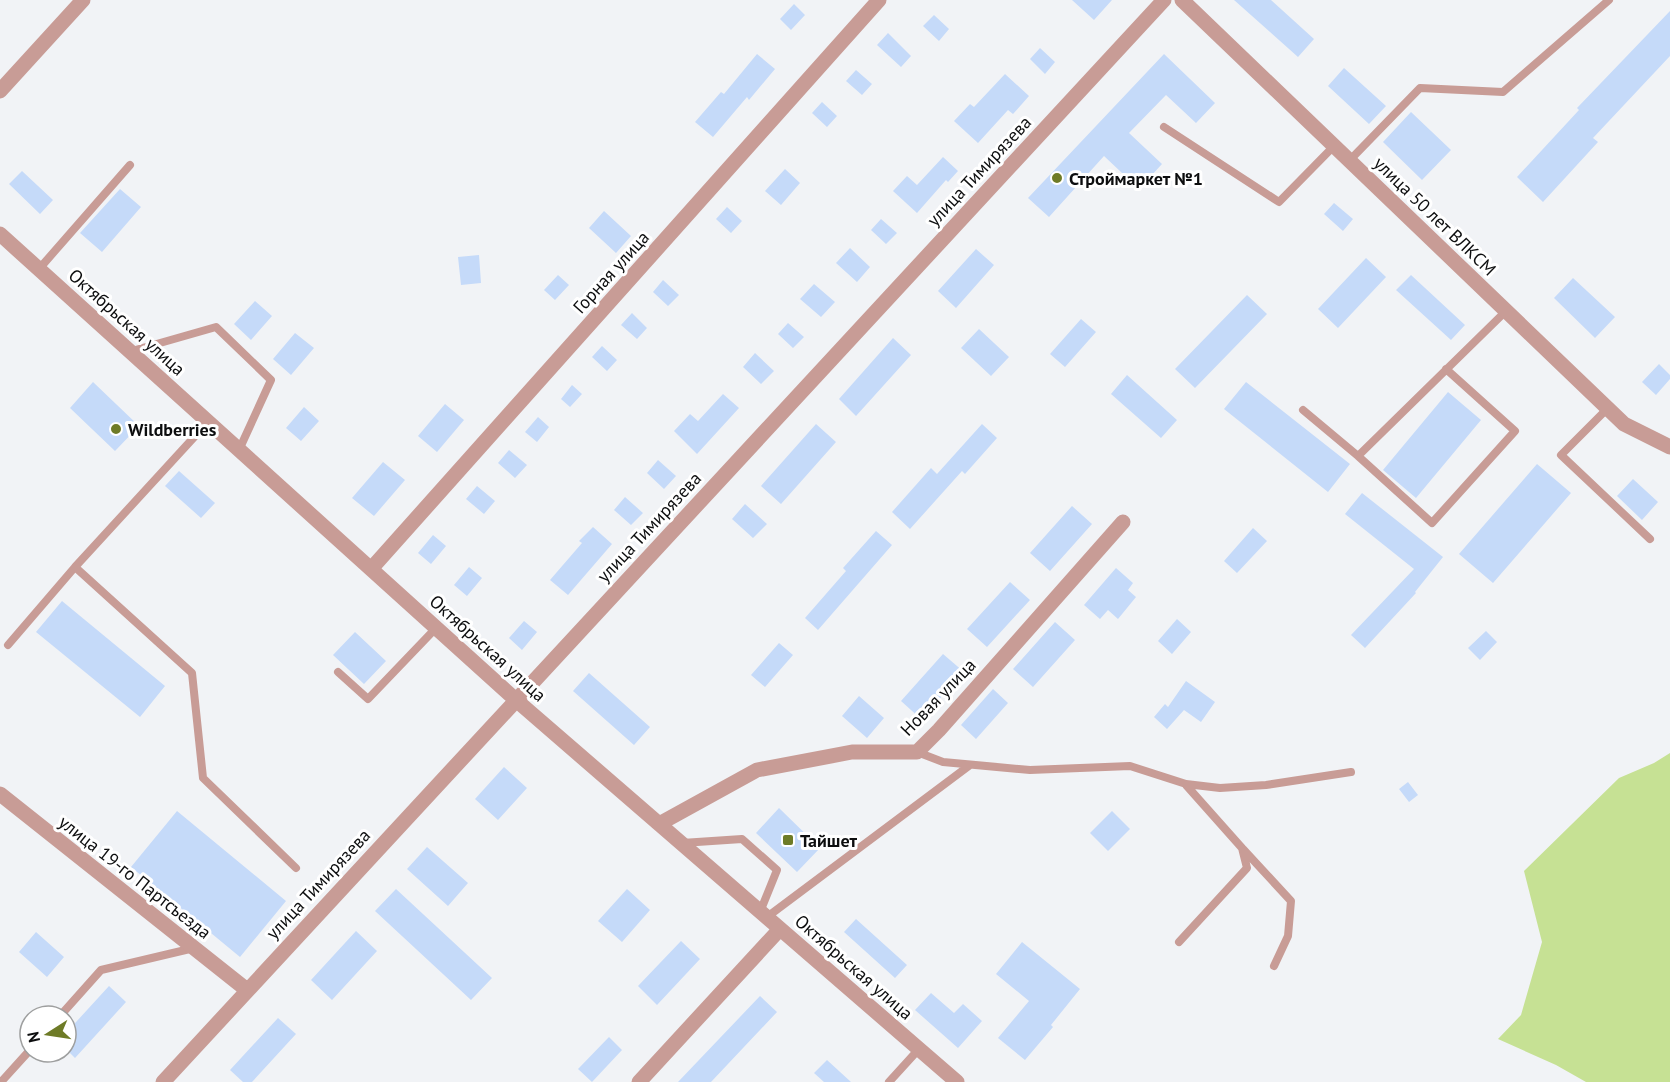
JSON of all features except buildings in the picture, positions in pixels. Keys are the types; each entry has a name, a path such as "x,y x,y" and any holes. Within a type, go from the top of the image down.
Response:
{"street":[{"path":"0,91 83,0"},
{"name":"Горная улица","path":"371,570 879,0"},
{"name":"улица Тимирязева","path":"163,1082 1164,0"},
{"name":"улица 50 лет ВЛКСМ","path":"1182,0 1624,424 1670,447"},
{"name":"Октябрьская улица","path":"0,234 516,700 957,1082"},
{"name":"Новая улица","path":"659,824 757,770 852,752 917,752 1123,522"},
{"name":"улица 19-го Партсъезда","path":"0,794 247,990"},
{"path":"639,1082 780,929"}],"lane":[{"path":"1349,161 1420,88 1503,92 1609,0"},
{"path":"1164,127 1279,202 1334,146"},
{"path":"39,269 130,165"},
{"path":"1358,456 1506,311"},
{"path":"130,352 216,327 271,380 239,450"},
{"path":"1303,410 1432,523 1515,431 1446,369"},
{"path":"1608,408 1561,455 1650,539"},
{"path":"8,645 75,567 208,422"},
{"path":"75,567 192,673 203,778 296,868"},
{"path":"338,672 368,699 436,628"},
{"path":"917,752 943,762 1030,771 1130,766 1186,784 1220,788 1266,785 1351,772"},
{"path":"764,915 970,765"},
{"path":"1186,784 1291,902 1288,936 1274,966"},
{"path":"681,843 742,839 777,870 764,915"},
{"path":"1179,942 1247,868 1242,848"},
{"path":"71,1004 101,970 194,948"},
{"path":"889,1082 919,1049"},
{"path":"1,1082 18,1063"}],"green space":[{"path":"1670,753 1670,1082 1586,1082 1556,1065 1498,1039 1521,1015 1542,942 1524,871 1619,778 1654,763"}],"place":[{"name":"Строймаркет №1","path":"1057,178"},
{"name":"Wildberries","path":"116,429"},
{"name":"Тайшет","path":"788,840"}]}
